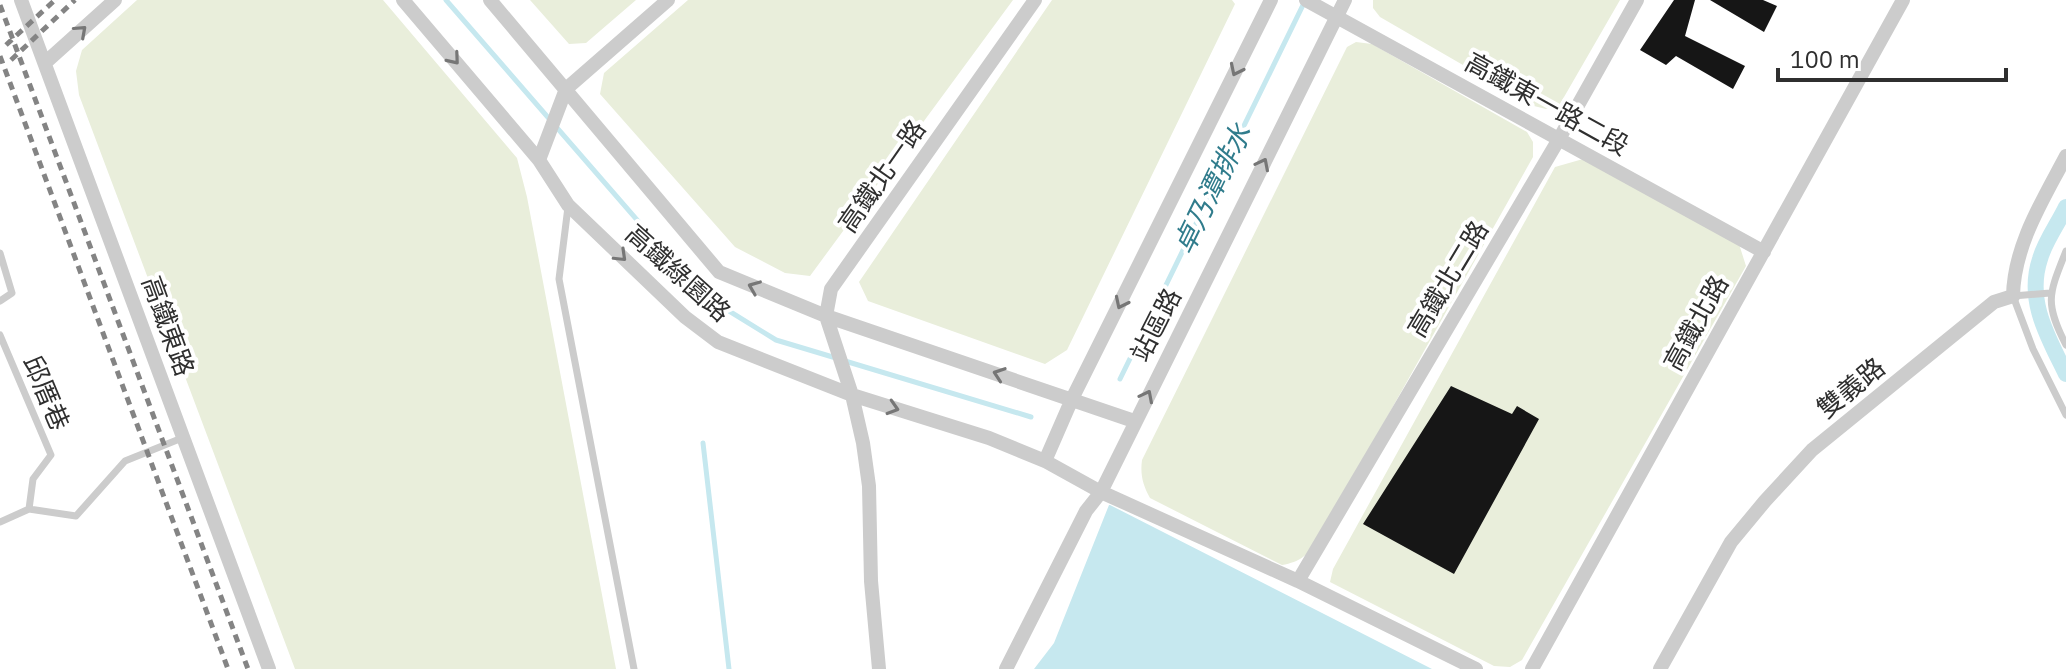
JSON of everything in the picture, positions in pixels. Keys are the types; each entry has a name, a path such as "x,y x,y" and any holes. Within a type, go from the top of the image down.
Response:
{"street":[{"name":"高鐵東路","path":"21,0 269,669"},
{"path":"46,62 115,0"},
{"name":"高鐵綠園路","path":"403,0 539,160 568,205 685,317 718,342 852,395 989,438 1045,461 1101,492 1298,581 1476,669"},
{"name":"高鐵綠園路","path":"490,0 719,272 826,316 1134,421"},
{"path":"539,160 566,89 668,0"},
{"name":"高鐵北一路","path":"826,316 831,289 1035,0"},
{"name":"站區路","path":"1045,461 1072,399 1271,0"},
{"name":"高鐵東一路二段","path":"1306,0 1764,252"},
{"name":"站區路","path":"1006,669 1086,511 1101,492 1345,0"},
{"name":"高鐵北二路","path":"1298,581 1559,139 1637,0"},
{"name":"高鐵北路","path":"1532,669 1903,0"},
{"path":"2013,296 2013,281 2024,238 2066,156"},
{"name":"雙義路","path":"1660,669 1731,542 1812,450 1994,302 2013,296"},
{"path":"826,316 852,395 863,443 869,486 871,581 879,669"}],"lane":[{"path":"568,205 559,279 634,669"},
{"path":"2066,251 2050,293 2054,321 2066,345"},
{"path":"0,253 12,293 0,301"},
{"path":"2050,293 2013,296 2033,349 2066,415"},
{"name":"邱厝巷","path":"0,335 51,455 33,479 29,509"},
{"path":"0,522 29,509 76,516 125,461 182,438"}],"green space":[{"path":"137,0 383,0 517,158 616,669 295,669 79,95 76,71 82,50"},
{"path":"530,0 636,0 586,43 569,44"},
{"path":"688,0 1013,0 810,276 785,273 735,247 600,94 604,73"},
{"path":"1052,0 1232,0 1235,4 1067,350 1045,364 868,301 859,282"},
{"path":"1373,0 1620,0 1560,104 1546,109 1534,106 1380,17 1373,8"},
{"path":"1356,42 1372,44 1527,132 1533,142 1533,157 1318,540 1303,557 1282,565 1150,498 1143,480 1142,460 1347,47"},
{"path":"1583,159 1739,244 1746,266 1522,660 1510,667 1494,666 1330,582 1333,569 1555,167"}],"water":[{"path":"1109,505 1432,669 1034,669 1054,643"}],"building":[{"path":"1674,0 1695,0 1685,36 1745,66 1733,89 1676,56 1666,65 1640,50"},
{"path":"1710,0 1763,0 1777,6 1764,32"},
{"path":"1451,386 1512,414 1517,406 1539,419 1454,574 1363,524"}],"waterway":[{"path":"446,0 708,298 776,340 836,358"},
{"name":"卓乃潭排水","path":"1120,379 1305,1"},
{"path":"2066,207 2042,252 2036,274 2041,318 2066,374"},
{"path":"845,361 1031,417"},
{"name":"卓乃潭排水","path":"703,443 729,669"}],"railway":[{"path":"6,45 55,0"},
{"path":"11,60 75,0"},
{"path":"0,5 248,669"},
{"path":"0,56 228,669"}]}
